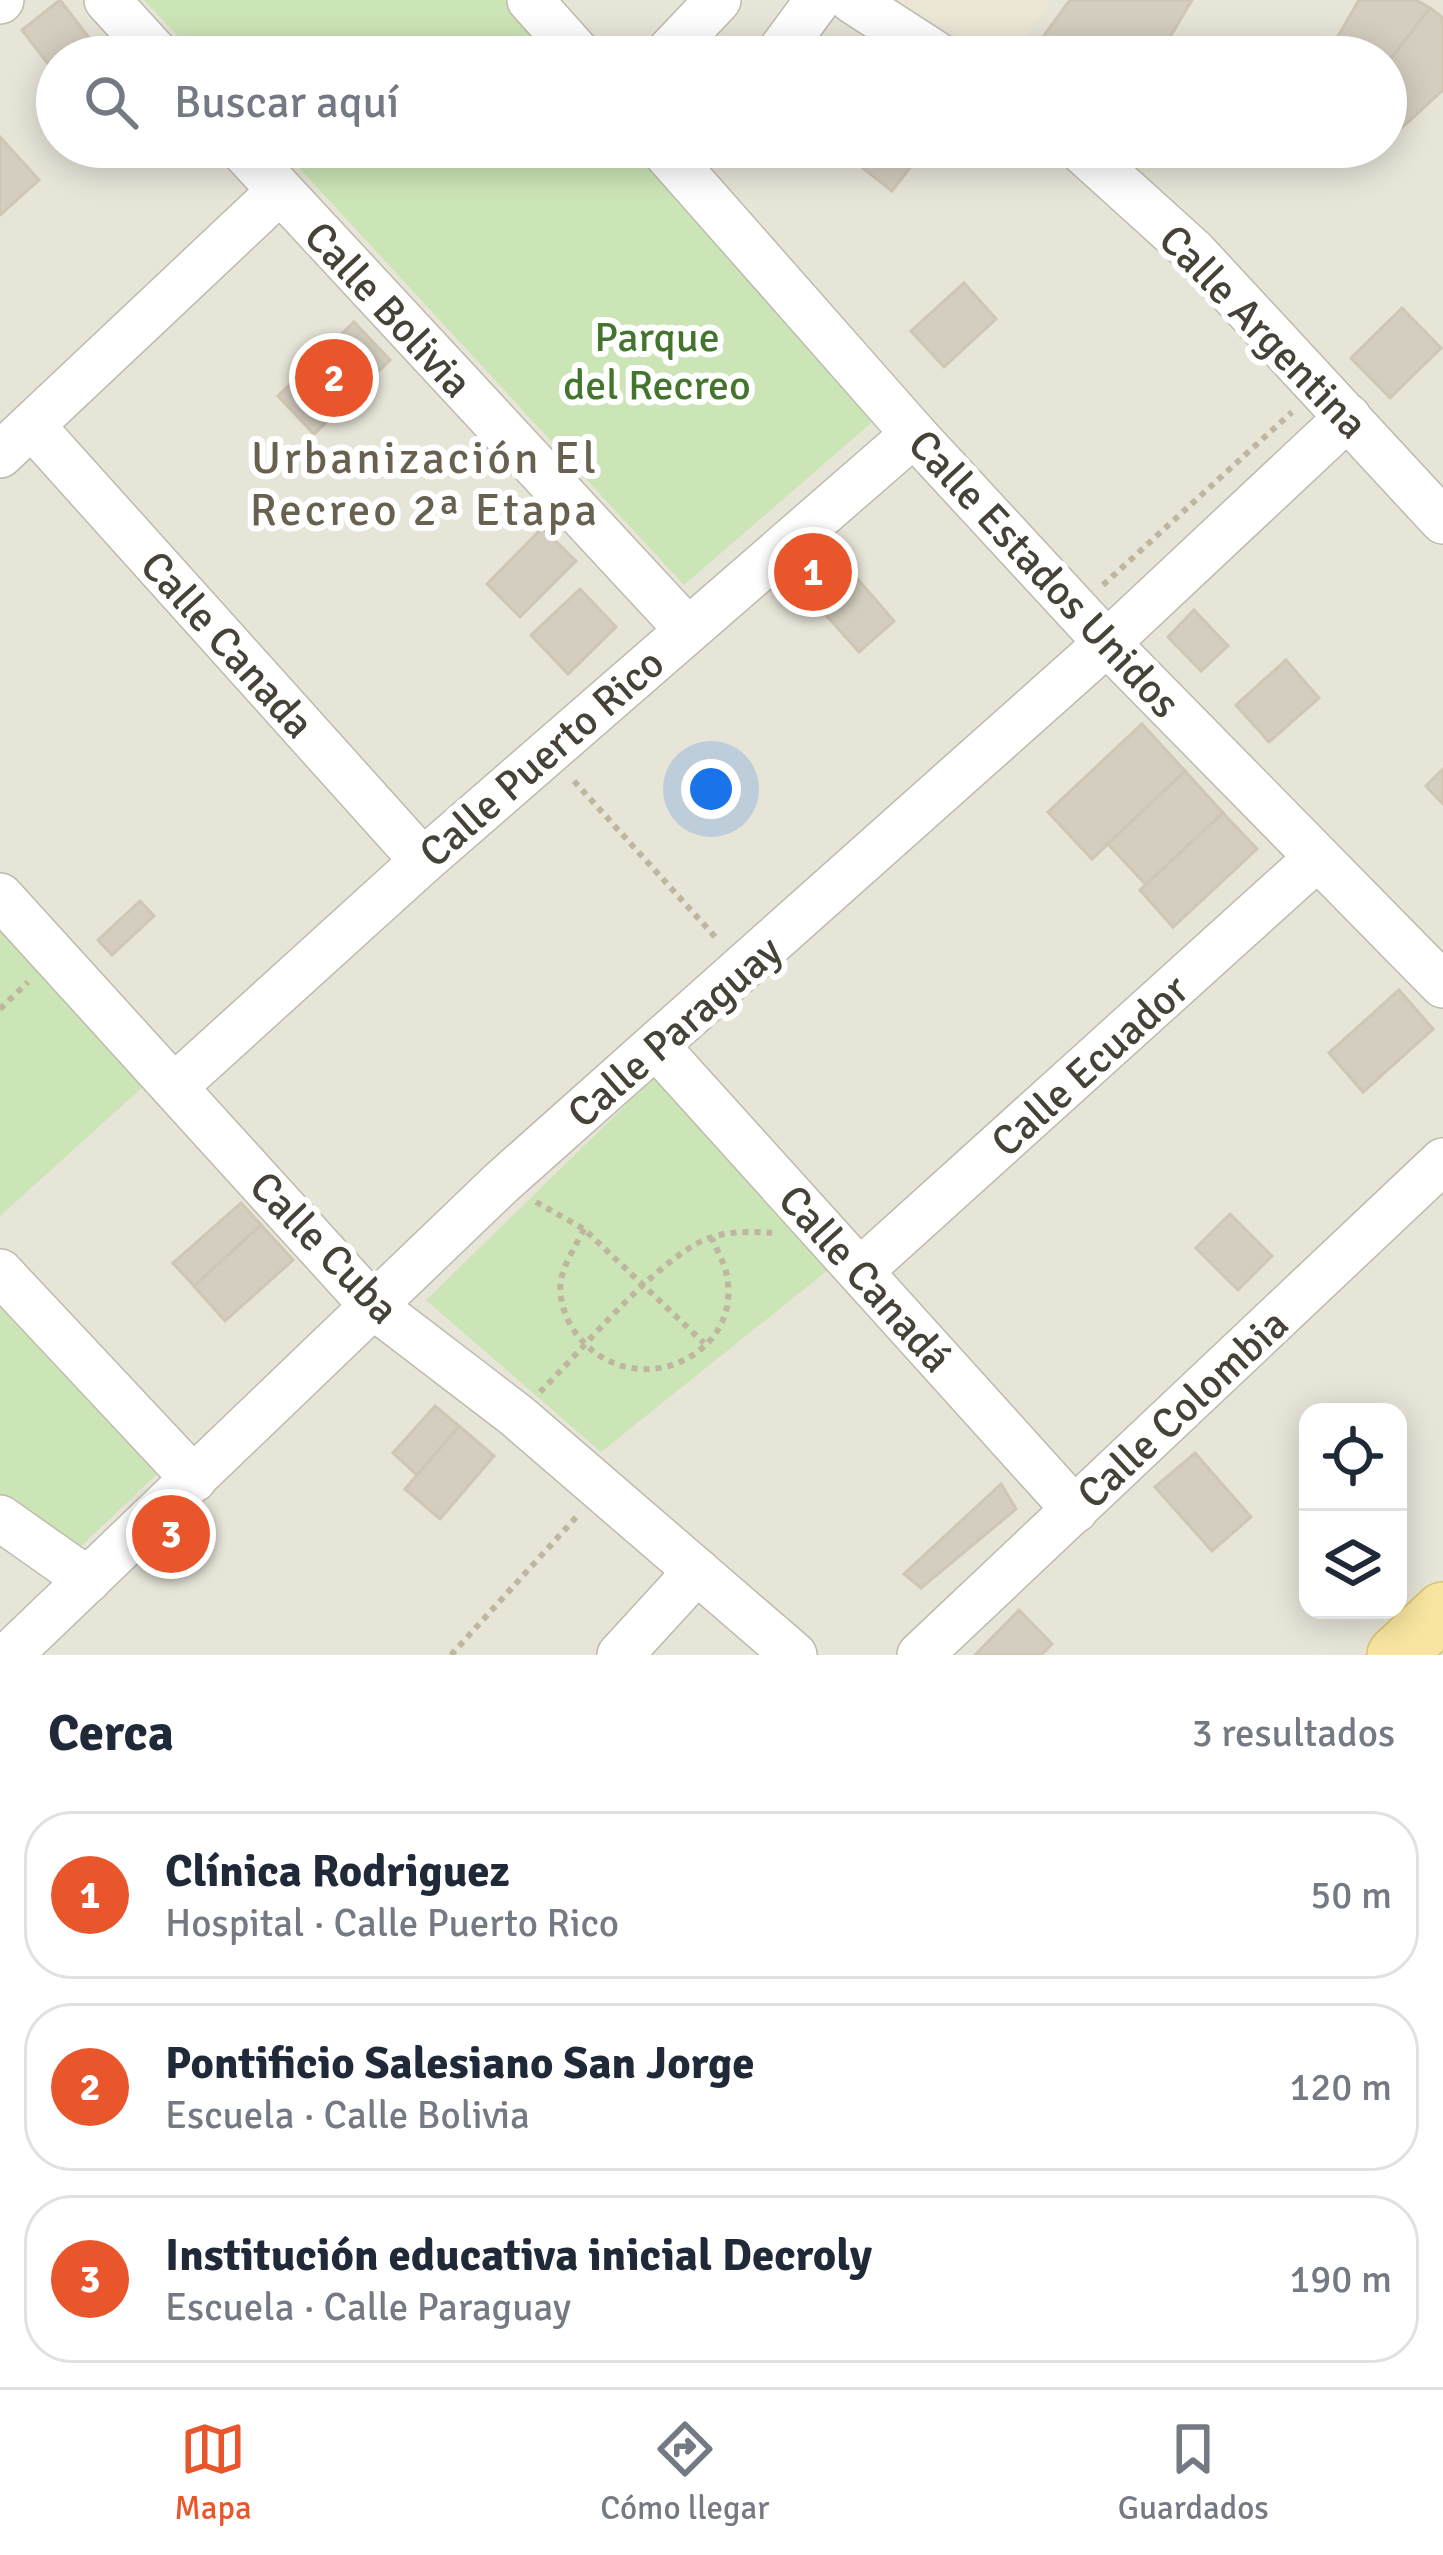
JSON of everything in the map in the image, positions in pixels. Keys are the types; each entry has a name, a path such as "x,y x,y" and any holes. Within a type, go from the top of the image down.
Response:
{"main road":[{"path":"1396,1655 1443,1611"}],"street":[{"path":"107,0 140,36"},
{"path":"530,0 562,36"},
{"path":"684,36 718,0"},
{"path":"791,36 818,0"},
{"path":"852,0 908,36"},
{"name":"Calle Bolivia","path":"259,168 687,629"},
{"name":"Calle Estados Unidos","path":"690,168 914,434 1092,627 1443,985"},
{"name":"Calle Argentina","path":"1101,168 1194,252 1443,521"},
{"path":"16,441 280,191"},
{"name":"Calle Paraguay","path":"9,1655 372,1304 745,969 1092,627 1348,417"},
{"name":"Calle Puerto Rico","path":"174,1087 423,861 914,434"},
{"name":"Calle Canada","path":"16,441 423,861"},
{"name":"Calle Ecuador","path":"860,1271 1318,858"},
{"name":"Calle Cuba","path":"0,896 372,1304 517,1416 794,1655"},
{"name":"Calle Canadá","path":"657,1047 1075,1510"},
{"name":"Calle Colombia","path":"920,1655 1443,1161"},
{"path":"0,1272 194,1479"},
{"path":"0,1518 88,1580"},
{"path":"620,1655 697,1571"}],"path":[{"path":"1092,627 1299,406 1312,379"},
{"path":"547,752 745,969"},
{"path":"502,1183 584,1229 704,1343"},
{"path":"517,1416 645,1285 698,1243 752,1232 773,1233 806,1211"},
{"path":"584,1229 561,1279 562,1306 585,1347 603,1361 637,1372 685,1363 716,1329 727,1303 727,1273 712,1238"},
{"path":"451,1655 602,1489"}],"shaded area":[{"path":"0,0 1443,0 1443,1655 0,1655"},
{"path":"896,0 1052,0 1026,36 960,36"}],"green space":[{"path":"144,0 505,0 538,36 177,36"},
{"name":"Parque del Recreo","path":"299,168 660,168 885,411 684,585"},
{"path":"0,914 155,1076 0,1216"},
{"path":"662,1070 828,1270 601,1452 426,1300"},
{"path":"0,1307 160,1471 76,1551 0,1494"}],"building":[{"path":"60,0 88,36 36,36 36,48 22,30"},
{"path":"1070,0 1192,0 1171,36 1043,36"},
{"path":"1359,0 1416,0 1430,8 1407,38 1338,36"},
{"path":"1430,8 1443,18 1443,90 1407,123 1407,38"},
{"path":"0,137 39,180 0,215"},
{"path":"863,168 910,168 892,191"},
{"path":"964,283 996,319 944,367 911,331"},
{"path":"1402,308 1441,348 1390,398 1351,358"},
{"path":"354,322 390,360 314,434 278,396"},
{"path":"542,528 576,561 520,617 487,584"},
{"path":"829,546 894,621 859,652 793,578"},
{"path":"580,589 616,627 568,674 531,635"},
{"path":"1194,610 1228,646 1201,671 1168,637"},
{"path":"1286,660 1319,698 1269,742 1236,705"},
{"path":"1142,724 1185,771 1092,859 1048,812"},
{"path":"1443,769 1443,804 1426,786"},
{"path":"1185,771 1223,813 1146,885 1108,844"},
{"path":"1223,813 1257,849 1173,927 1140,890"},
{"path":"140,901 154,916 112,955 98,940"},
{"path":"1399,990 1433,1029 1363,1092 1329,1053"},
{"path":"241,1203 261,1225 194,1286 173,1263"},
{"path":"1230,1214 1272,1256 1238,1290 1196,1248"},
{"path":"261,1225 293,1260 225,1321 194,1286"},
{"path":"435,1406 459,1426 417,1475 393,1453"},
{"path":"459,1426 494,1456 440,1519 405,1489"},
{"path":"1195,1453 1251,1517 1212,1551 1155,1487"},
{"path":"1001,1484 1016,1509 921,1588 904,1574"},
{"path":"1019,1610 1052,1644 1041,1655 975,1655"}],"place":[{"name":"Pontificio Salesiano San Jorge","path":"334,378"},
{"name":"Clínica Rodriguez","path":"813,572"},
{"name":"Institución educativa inicial Decroly","path":"171,1534"}],"district":[{"name":"Urbanización El Recreo 2ª Etapa","path":"425,483"}]}
